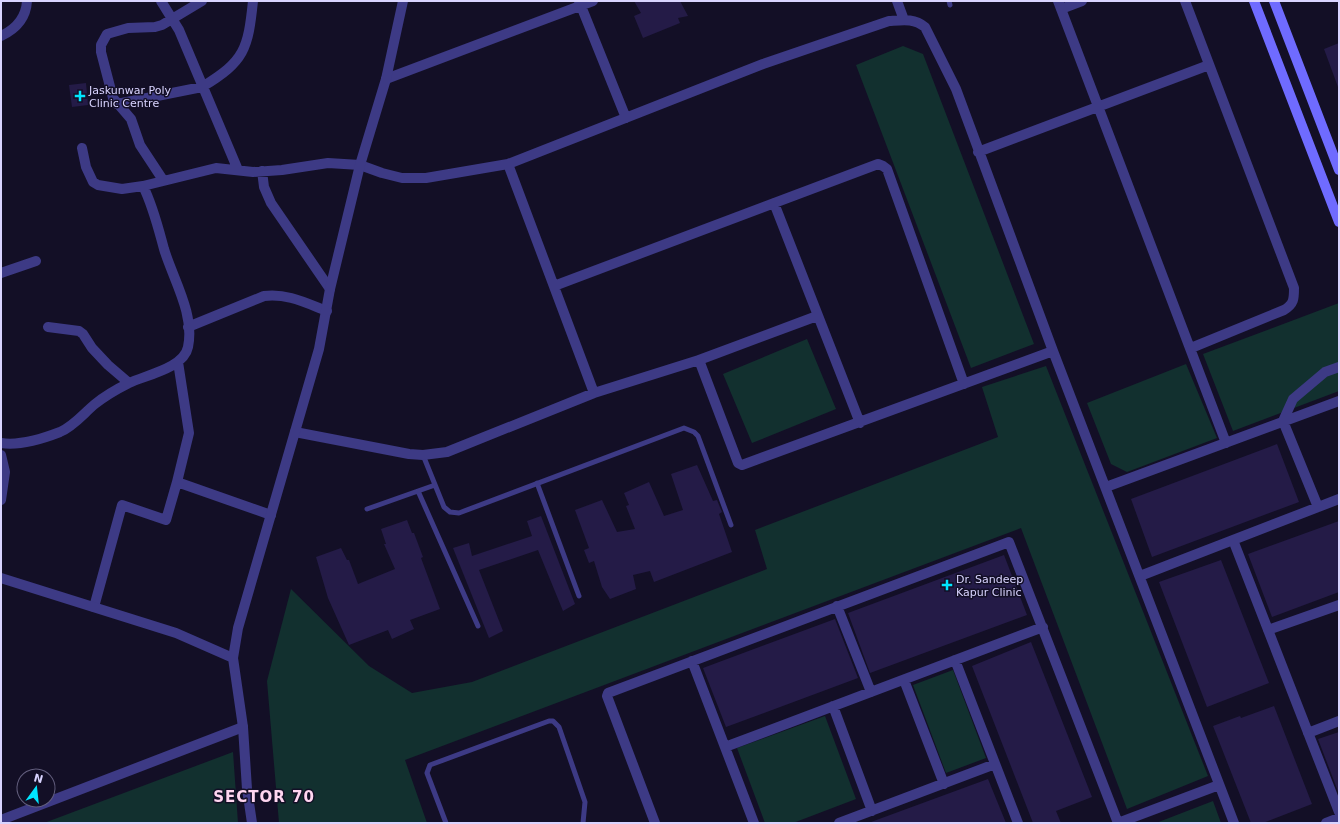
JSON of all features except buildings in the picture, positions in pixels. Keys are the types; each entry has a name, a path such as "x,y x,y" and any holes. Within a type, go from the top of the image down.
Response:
{"main road":[{"path":"1254,1 1339,222"},
{"path":"1274,1 1339,170"}],"street":[{"path":"1,36 14,29 20,22 27,9 27,1"},
{"path":"161,1 173,18 202,87 223,131 238,170"},
{"path":"163,180 140,145 131,119 112,98 101,52 103,39 107,34 114,32 138,27 154,27 202,1"},
{"path":"117,104 202,87 237,61 242,53 248,37 254,1"},
{"path":"252,823 247,789 243,727 233,658 238,628 319,349 330,289 360,165 386,79 403,1"},
{"path":"386,79 580,3 593,1"},
{"path":"897,1 904,20"},
{"path":"1082,1 1060,5 1226,443"},
{"path":"1185,1 1294,288 1294,300 1284,310 1191,348"},
{"path":"580,3 626,118"},
{"path":"82,148 86,167 93,182 98,185 122,189 143,186 216,168 262,171 294,169 319,163 360,165 402,178 426,178 508,164 763,64 889,21 904,20 917,22 925,27 956,89 978,152 1053,351 1234,823"},
{"path":"978,152 1209,65"},
{"path":"508,164 594,393"},
{"path":"554,286 878,164 887,170 964,384"},
{"path":"262,171 264,187 271,203 330,289"},
{"path":"1,443 21,443 61,432 71,426 96,403 129,383 178,362 185,356 188,348 188,326 185,308 164,250 149,199 143,186"},
{"path":"774,203 817,316 860,422"},
{"path":"1,273 36,261"},
{"path":"188,326 264,296 274,295 296,299 327,311"},
{"path":"295,432 423,455 447,452 594,393 699,360 817,316"},
{"path":"48,326 79,331 84,334 92,348 129,383"},
{"path":"699,360 740,465 1053,351"},
{"path":"94,607 122,506 166,520 189,433 178,362"},
{"path":"1318,507 1283,421 1293,399 1325,372 1339,367"},
{"path":"1106,487 1339,401"},
{"path":"1,455 5,472 1,500"},
{"path":"177,482 271,515"},
{"path":"1140,576 1339,499"},
{"path":"1233,540 1339,812"},
{"path":"655,823 607,694 1009,542 1118,823 1219,785"},
{"path":"1,578 176,634 233,658"},
{"path":"1268,630 1339,604"},
{"path":"838,606 871,692"},
{"path":"725,747 1043,627"},
{"path":"956,660 1018,823"},
{"path":"692,661 754,823"},
{"path":"904,680 944,784"},
{"path":"833,706 872,810"},
{"path":"1308,733 1339,721"},
{"path":"1,820 243,727"},
{"path":"840,823 995,764"},
{"path":"1326,823 1339,818"}],"lane":[{"path":"423,455 447,510 459,513 684,428 694,432 698,436 731,525"},
{"path":"537,483 579,596"},
{"path":"367,509 435,485"},
{"path":"418,491 478,626"},
{"path":"446,823 427,774 430,765 549,721 553,721 559,727 585,802 583,823"}],"green space":[{"path":"903,46 923,54 1034,344 971,368 856,65"},
{"path":"1339,303 1339,391 1233,431 1203,354"},
{"path":"807,339 836,409 752,443 723,374"},
{"path":"1186,364 1217,438 1127,472 1111,464 1087,403"},
{"path":"1046,366 1208,776 1127,809 1021,528 405,760 427,823 279,823 267,681 291,589 369,666 412,693 472,682 767,569 755,530 998,437 982,387"},
{"path":"953,670 986,758 946,773 913,685"},
{"path":"825,716 856,799 793,823 765,823 737,748"},
{"path":"233,752 238,823 44,823"},
{"path":"1213,801 1221,823 1156,823"}],"place":[{"name":"Jaskunwar Poly Clinic Centre","path":"80,96"},
{"name":"Dr. Sandeep Kapur Clinic","path":"947,585"}],"district":[{"name":"SECTOR 70","path":"264,797"}]}
